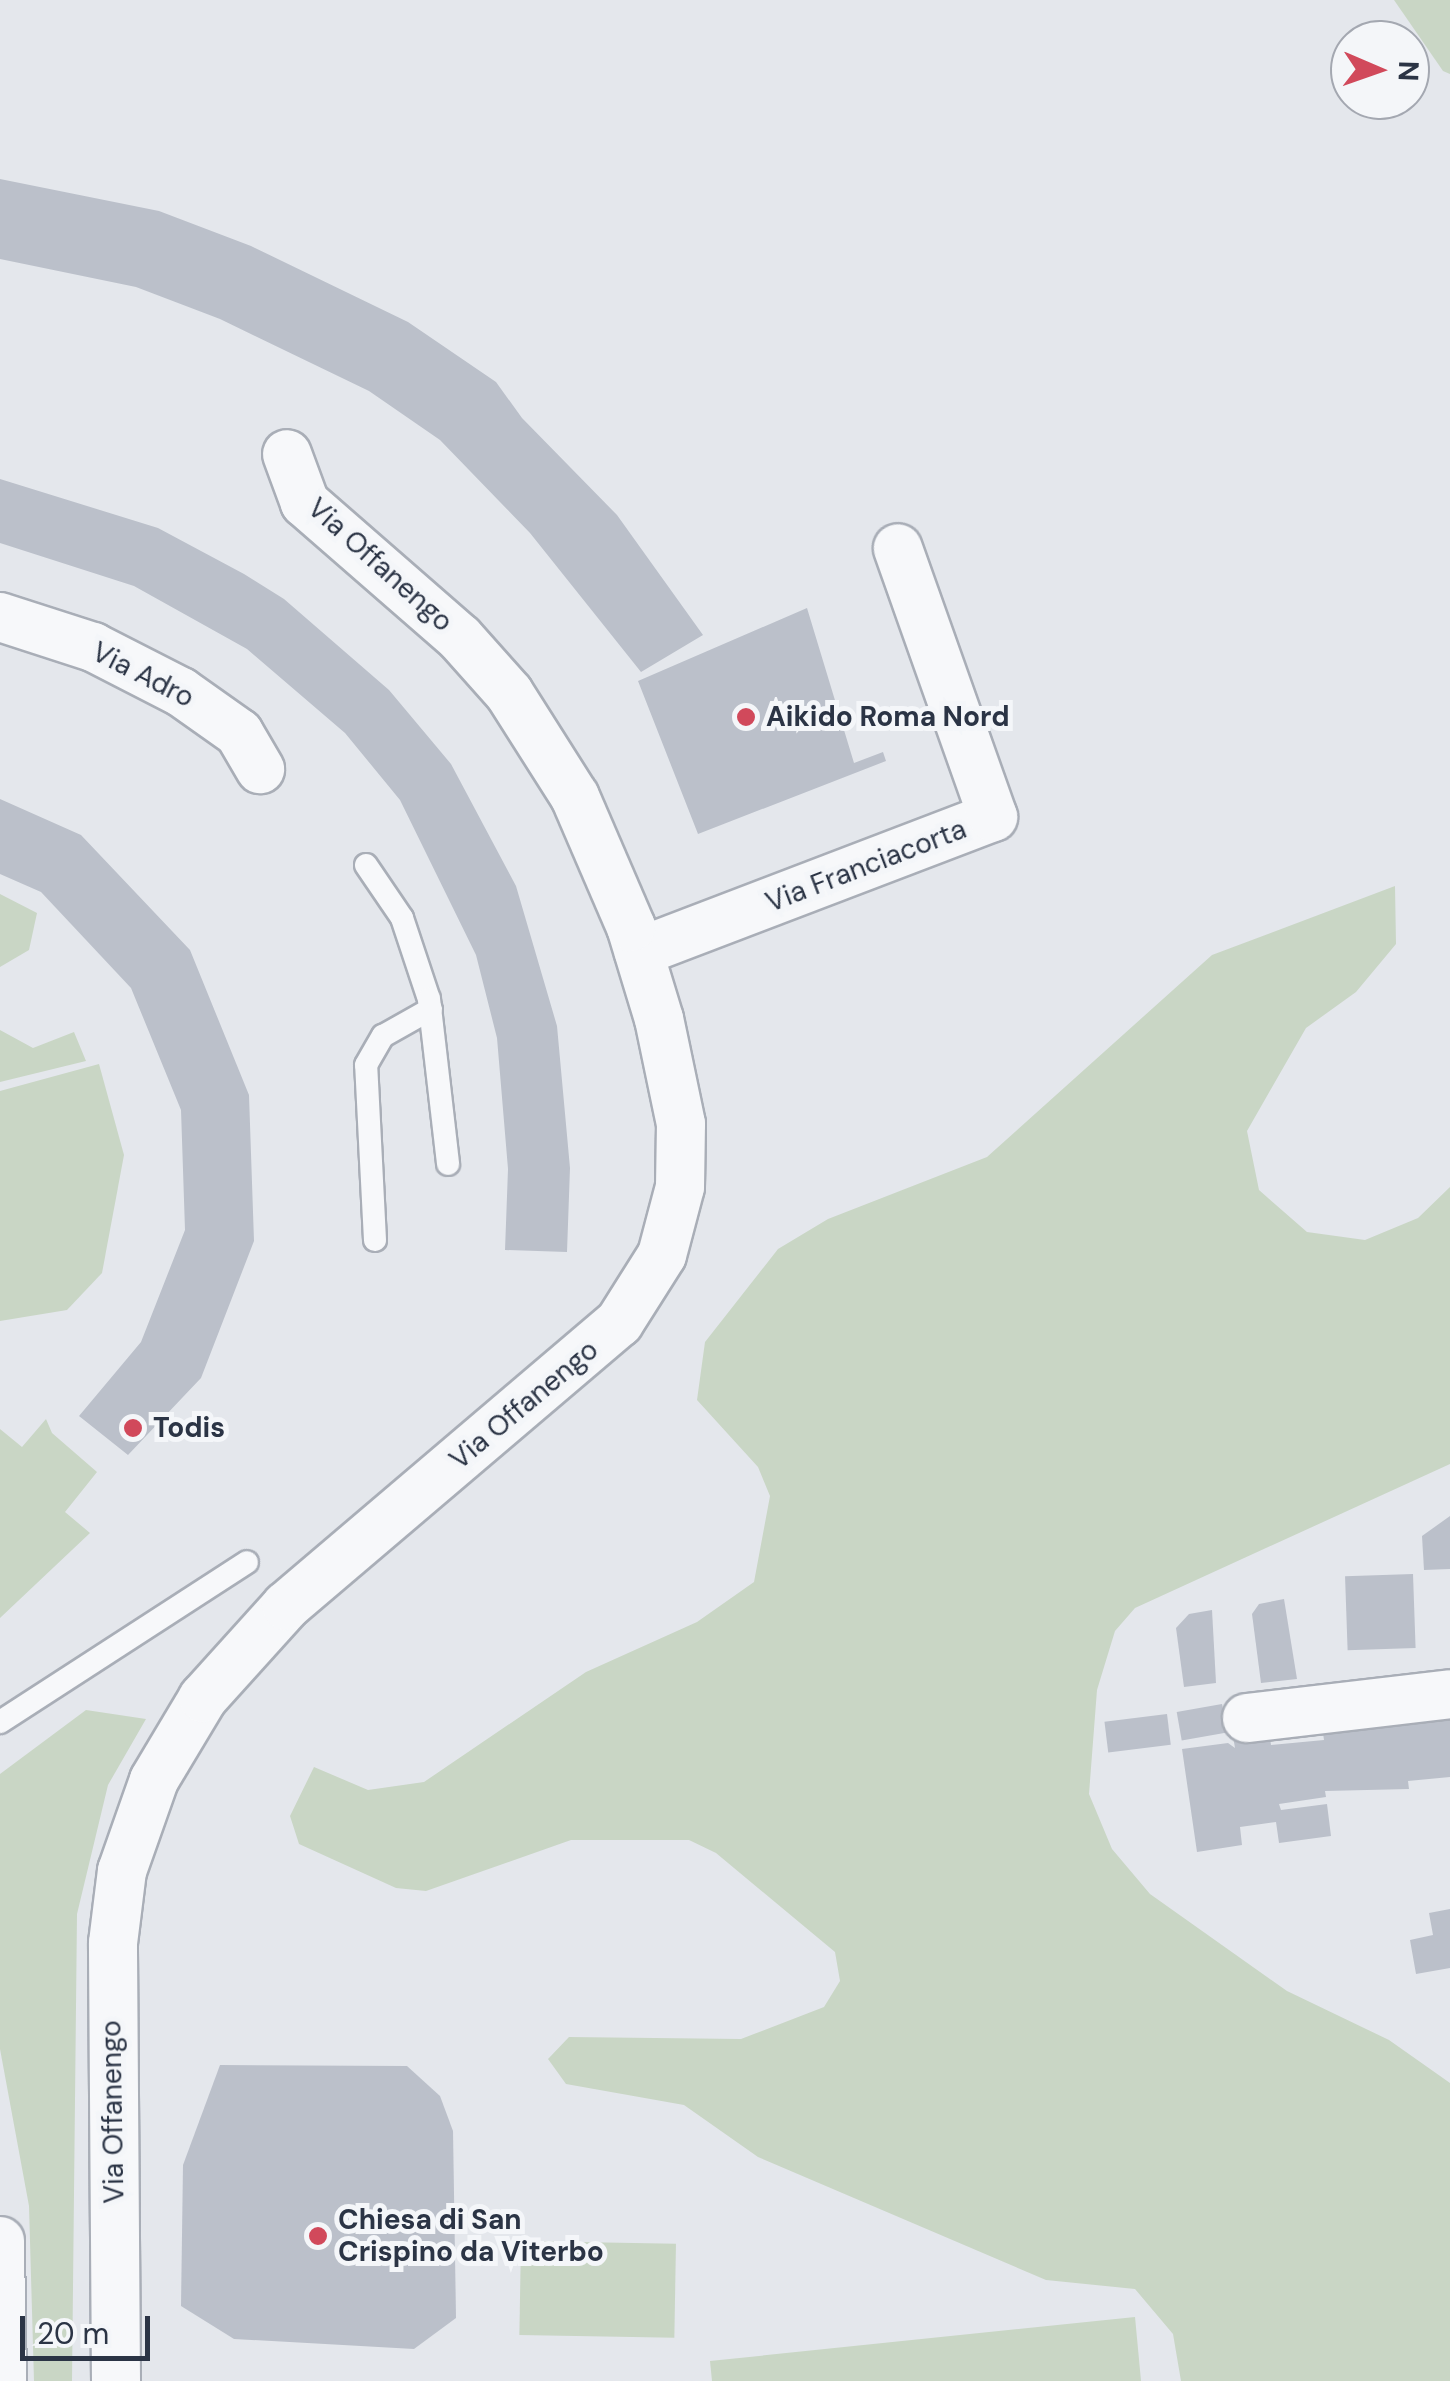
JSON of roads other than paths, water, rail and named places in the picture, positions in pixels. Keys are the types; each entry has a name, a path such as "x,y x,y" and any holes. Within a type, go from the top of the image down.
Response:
{"street":[{"name":"Via Offanengo","path":"116,2381 113,1943 122,1871 141,1808 169,1751 242,1649 593,1348 644,1290 675,1214 682,1143 666,1044 639,952 575,797 510,693 408,586 306,503 288,454"},
{"name":"Via Franciacorta","path":"639,952 993,817 898,548"},
{"name":"Via Adro","path":"0,616 93,647 181,692 239,733 260,769"},
{"path":"1246,1718 1450,1694"},
{"path":"0,2256 2,2381"}],"lane":[{"path":"366,865 402,918 430,1009 448,1164"},
{"path":"375,1240 366,1066 383,1036 430,1009"},
{"path":"0,1722 246,1562"}],"place":[{"name":"Aikido Roma Nord","path":"746,717"},
{"name":"Todis","path":"133,1428"},
{"name":"Chiesa di San Crispino da Viterbo","path":"318,2236"}]}
